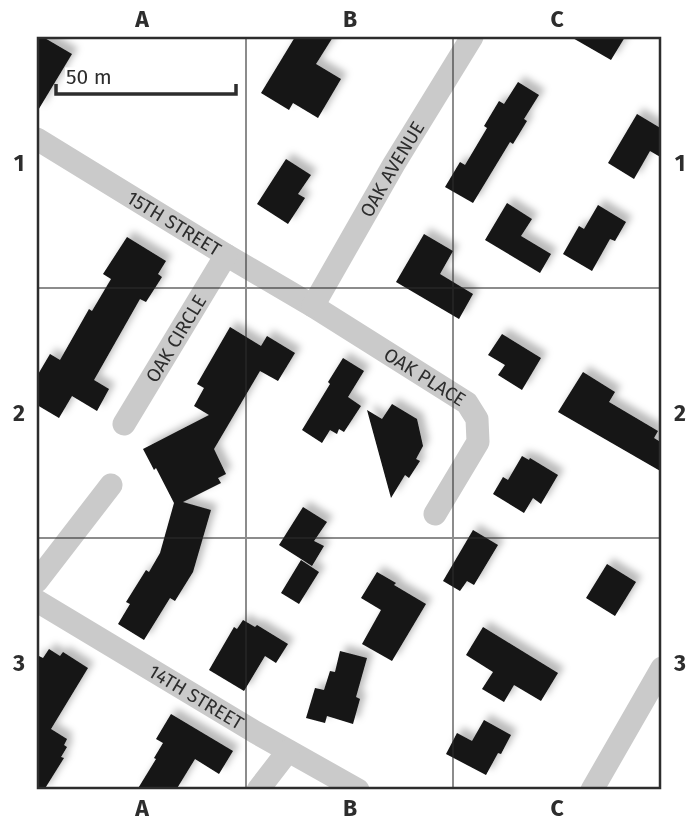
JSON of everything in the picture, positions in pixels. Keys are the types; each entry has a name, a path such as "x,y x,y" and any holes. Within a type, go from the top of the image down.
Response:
{"street":[{"name":"OAK AVENUE","path":"313,306 394,164 472,37"},
{"name":"15TH STREET","path":"37,139 313,306"},
{"name":"OAK CIRCLE","path":"124,424 226,255"},
{"name":"OAK PLACE","path":"313,306 467,403 477,419 478,442 435,514"},
{"path":"37,581 111,485"},
{"name":"14TH STREET","path":"37,601 358,790"},
{"path":"592,790 662,667"},
{"path":"258,790 288,751"}],"building":[{"path":"37,37 43,37 72,54 37,112"},
{"path":"295,37 333,37 316,64 341,79 318,118 293,103 289,110 261,93"},
{"path":"571,37 625,37 611,60"},
{"path":"518,82 539,95 513,144 510,142 473,203 445,187 460,162 465,165 499,101 504,104"},
{"path":"637,114 662,129 662,158 650,151 634,179 608,163"},
{"path":"286,159 311,175 298,194 305,198 288,224 257,204"},
{"path":"507,203 532,219 521,236 551,254 540,273 485,240"},
{"path":"598,205 626,222 615,241 610,239 592,271 563,254 579,226 584,229"},
{"path":"424,234 453,251 440,274 473,294 459,319 396,282"},
{"path":"127,237 166,261 158,274 162,277 146,302 140,299 94,380 109,389 97,411 72,396 59,418 37,405 37,376 50,354 60,360 89,309 92,311 111,279 103,274"},
{"path":"230,327 261,346 267,336 295,353 278,381 260,371 214,449 226,474 218,478 221,483 183,502 211,510 193,572 175,601 170,598 144,640 118,624 130,604 126,602 160,553 174,503 143,449 209,415 194,406 204,388 197,384"},
{"path":"502,334 541,358 522,390 498,375 505,365 488,355"},
{"path":"343,358 364,371 348,397 361,406 344,432 339,429 337,434 330,430 322,443 302,430"},
{"path":"583,372 615,392 609,402 658,431 654,438 662,443 662,472 558,412"},
{"path":"392,404 417,419 423,446 416,459 420,461 409,478 405,475 391,498 367,410 382,419"},
{"path":"522,456 558,475 541,504 533,498 524,513 493,494 503,477 508,480"},
{"path":"303,507 327,522 314,541 324,546 312,566 279,545"},
{"path":"473,530 498,545 474,585 467,581 460,591 443,581"},
{"path":"301,560 319,572 299,604 281,593"},
{"path":"607,564 636,582 615,616 586,598"},
{"path":"377,572 426,604 392,661 362,644 381,610 361,598"},
{"path":"243,620 255,627 257,625 288,644 276,663 265,656 244,691 209,670 234,627 237,629"},
{"path":"483,627 558,673 541,701 514,685 504,702 482,689 493,672 466,655"},
{"path":"49,649 60,656 63,652 88,668 51,729 67,739 64,745 67,747 61,757 64,758 44,790 37,790 37,655 43,658"},
{"path":"340,651 367,658 356,697 360,699 353,724 327,716 325,723 306,718 315,688 324,690 330,671 335,672"},
{"path":"171,714 233,751 219,774 195,759 176,790 137,790 156,759 154,758 163,743 156,739"},
{"path":"484,720 511,735 486,775 446,754 457,733 472,741"}]}
